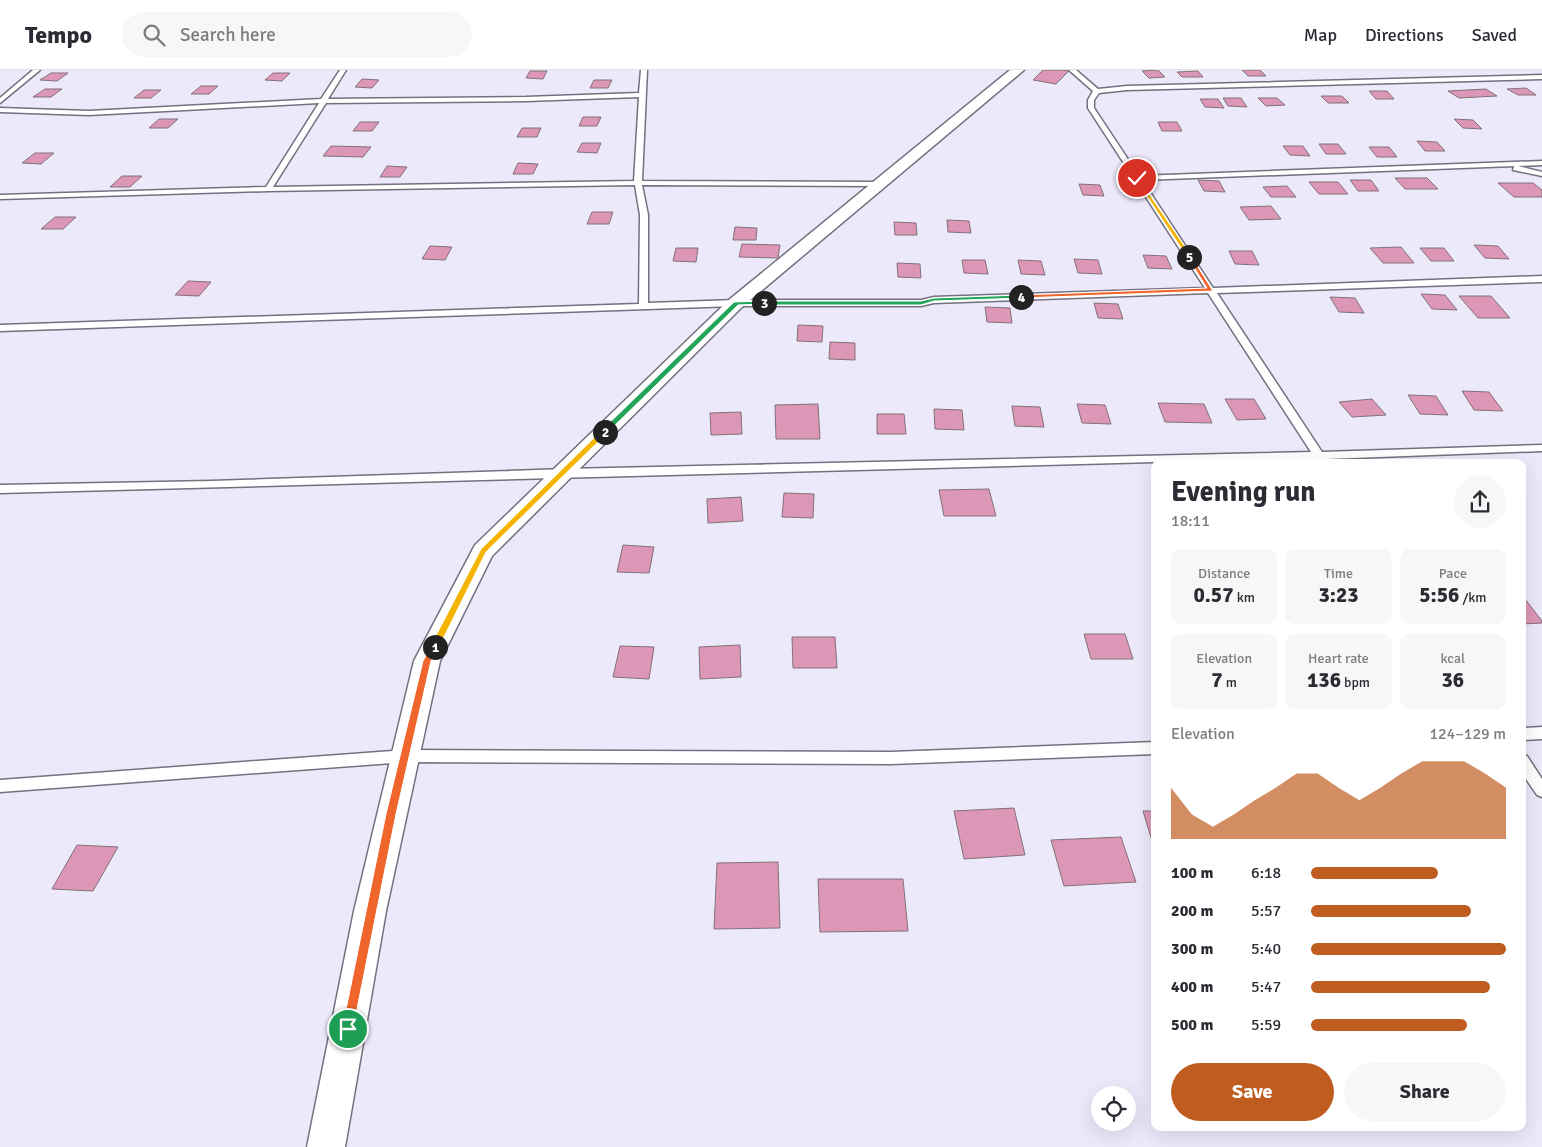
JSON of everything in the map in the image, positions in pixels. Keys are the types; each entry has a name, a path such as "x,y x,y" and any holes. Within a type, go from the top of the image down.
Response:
{"street":[{"path":"326,1147 370,911 427,661 483,551 736,303 1018,70"}],"lane":[{"path":"0,101 37,70"},
{"path":"268,189 343,70"},
{"path":"643,308 644,215 638,183 644,70"},
{"path":"1072,70 1097,91 1127,88 1542,78"},
{"path":"1097,91 1091,100 1091,108 1321,459"},
{"path":"0,110 89,113 323,101 642,95"},
{"path":"1137,178 1499,163 1542,163"},
{"path":"1499,163 1542,174"},
{"path":"0,197 268,189 638,183 881,184"},
{"path":"0,328 643,308 736,303 921,303 934,300 1542,280"},
{"path":"1340,459 1542,448"},
{"path":"0,489 254,485 562,474 1151,463"},
{"path":"1526,734 1542,733"},
{"path":"0,786 406,756 891,758 1151,748"},
{"path":"1526,766 1542,791"}],"building":[{"path":"1043,70 1069,71 1056,84 1033,80"},
{"path":"1158,70 1165,77 1149,78 1142,71"},
{"path":"1242,70 1260,70 1266,76 1248,76"},
{"path":"530,71 547,71 543,79 526,78"},
{"path":"1198,71 1203,77 1182,77 1177,72"},
{"path":"51,73 68,73 57,81 40,80"},
{"path":"273,73 290,73 282,81 265,80"},
{"path":"362,79 379,80 372,88 355,87"},
{"path":"594,80 612,80 608,88 590,88"},
{"path":"201,86 218,86 209,94 191,94"},
{"path":"1526,88 1536,95 1518,95 1507,89"},
{"path":"45,89 62,89 51,97 33,97"},
{"path":"1486,89 1497,96 1459,98 1448,91"},
{"path":"144,90 161,90 151,98 134,98"},
{"path":"1369,91 1387,91 1394,99 1376,99"},
{"path":"1321,96 1342,96 1349,103 1328,103"},
{"path":"1223,98 1241,98 1247,107 1228,106"},
{"path":"1258,98 1277,98 1285,105 1266,106"},
{"path":"1200,99 1218,99 1224,108 1205,107"},
{"path":"583,117 601,117 597,126 579,126"},
{"path":"159,119 178,119 168,128 149,128"},
{"path":"1454,119 1473,120 1482,129 1463,128"},
{"path":"360,122 379,122 372,131 353,131"},
{"path":"1158,122 1177,122 1182,131 1162,131"},
{"path":"522,128 541,128 537,137 517,137"},
{"path":"1417,141 1437,142 1445,151 1425,151"},
{"path":"582,143 601,143 597,153 577,152"},
{"path":"1319,144 1338,144 1346,154 1326,154"},
{"path":"331,146 371,147 363,157 323,156"},
{"path":"1283,146 1303,146 1310,156 1290,155"},
{"path":"1369,147 1389,147 1397,157 1377,157"},
{"path":"35,153 54,153 41,164 22,163"},
{"path":"518,163 538,164 533,174 513,174"},
{"path":"387,166 407,167 400,177 380,177"},
{"path":"122,176 142,176 130,187 110,187"},
{"path":"1395,178 1427,178 1438,189 1405,189"},
{"path":"1198,180 1219,181 1225,192 1204,191"},
{"path":"1350,180 1371,180 1379,191 1358,191"},
{"path":"1309,182 1338,182 1348,194 1319,194"},
{"path":"1498,183 1533,183 1542,190 1542,197 1514,197"},
{"path":"1079,184 1100,185 1104,196 1083,195"},
{"path":"1287,186 1296,197 1271,197 1263,187"},
{"path":"1271,206 1281,219 1249,220 1240,207"},
{"path":"592,212 613,212 609,224 587,224"},
{"path":"55,217 76,217 63,229 41,229"},
{"path":"947,220 969,221 971,233 948,232"},
{"path":"894,222 916,223 917,235 895,235"},
{"path":"735,227 757,228 756,240 733,240"},
{"path":"742,244 780,245 778,258 739,257"},
{"path":"1474,245 1498,246 1509,259 1485,258"},
{"path":"430,246 452,247 445,260 422,259"},
{"path":"1401,247 1414,263 1383,263 1370,248"},
{"path":"676,248 698,248 696,262 673,261"},
{"path":"1420,248 1444,248 1454,261 1431,261"},
{"path":"1229,251 1252,251 1259,265 1235,264"},
{"path":"1143,255 1166,256 1172,269 1148,268"},
{"path":"1074,259 1098,260 1102,274 1078,273"},
{"path":"962,260 985,260 988,274 964,273"},
{"path":"1018,260 1041,261 1045,275 1021,274"},
{"path":"897,263 920,264 921,278 898,277"},
{"path":"188,281 211,282 199,296 175,295"},
{"path":"1421,294 1445,295 1457,310 1432,309"},
{"path":"1459,296 1491,296 1510,318 1478,318"},
{"path":"1330,297 1355,298 1364,313 1339,312"},
{"path":"1094,303 1118,304 1123,319 1098,318"},
{"path":"985,307 1010,308 1012,323 987,322"},
{"path":"798,325 823,326 822,342 797,341"},
{"path":"830,342 855,343 855,360 829,359"},
{"path":"1462,391 1489,392 1503,411 1474,410"},
{"path":"1408,395 1436,396 1448,415 1420,414"},
{"path":"1225,399 1254,399 1266,419 1237,420"},
{"path":"1372,399 1386,415 1352,417 1339,402"},
{"path":"1158,403 1204,404 1212,423 1165,422"},
{"path":"818,404 820,439 776,439 775,405"},
{"path":"1077,404 1105,405 1111,424 1082,423"},
{"path":"1012,406 1040,407 1044,427 1015,426"},
{"path":"934,409 962,410 964,430 935,429"},
{"path":"741,412 742,434 711,435 710,413"},
{"path":"877,414 904,414 906,434 877,434"},
{"path":"989,489 996,516 944,516 939,490"},
{"path":"784,493 814,494 813,518 782,517"},
{"path":"741,497 743,521 708,523 707,499"},
{"path":"623,545 654,547 649,573 617,572"},
{"path":"1526,600 1542,621 1542,623 1526,624"},
{"path":"1084,634 1125,634 1133,659 1091,659"},
{"path":"792,637 835,637 837,668 793,668"},
{"path":"740,645 741,677 700,679 699,647"},
{"path":"620,646 654,647 649,679 613,677"},
{"path":"1014,808 1025,855 964,859 954,811"},
{"path":"1143,811 1151,811 1151,838"},
{"path":"1121,837 1136,882 1064,886 1051,840"},
{"path":"77,845 118,847 93,891 52,889"},
{"path":"778,862 780,928 714,929 717,863"},
{"path":"818,879 903,879 908,931 820,932"}],"route":[{"path":"348,1029 370,911 427,661 483,551 736,303 921,303 934,300 1211,290 1137,178"}]}
